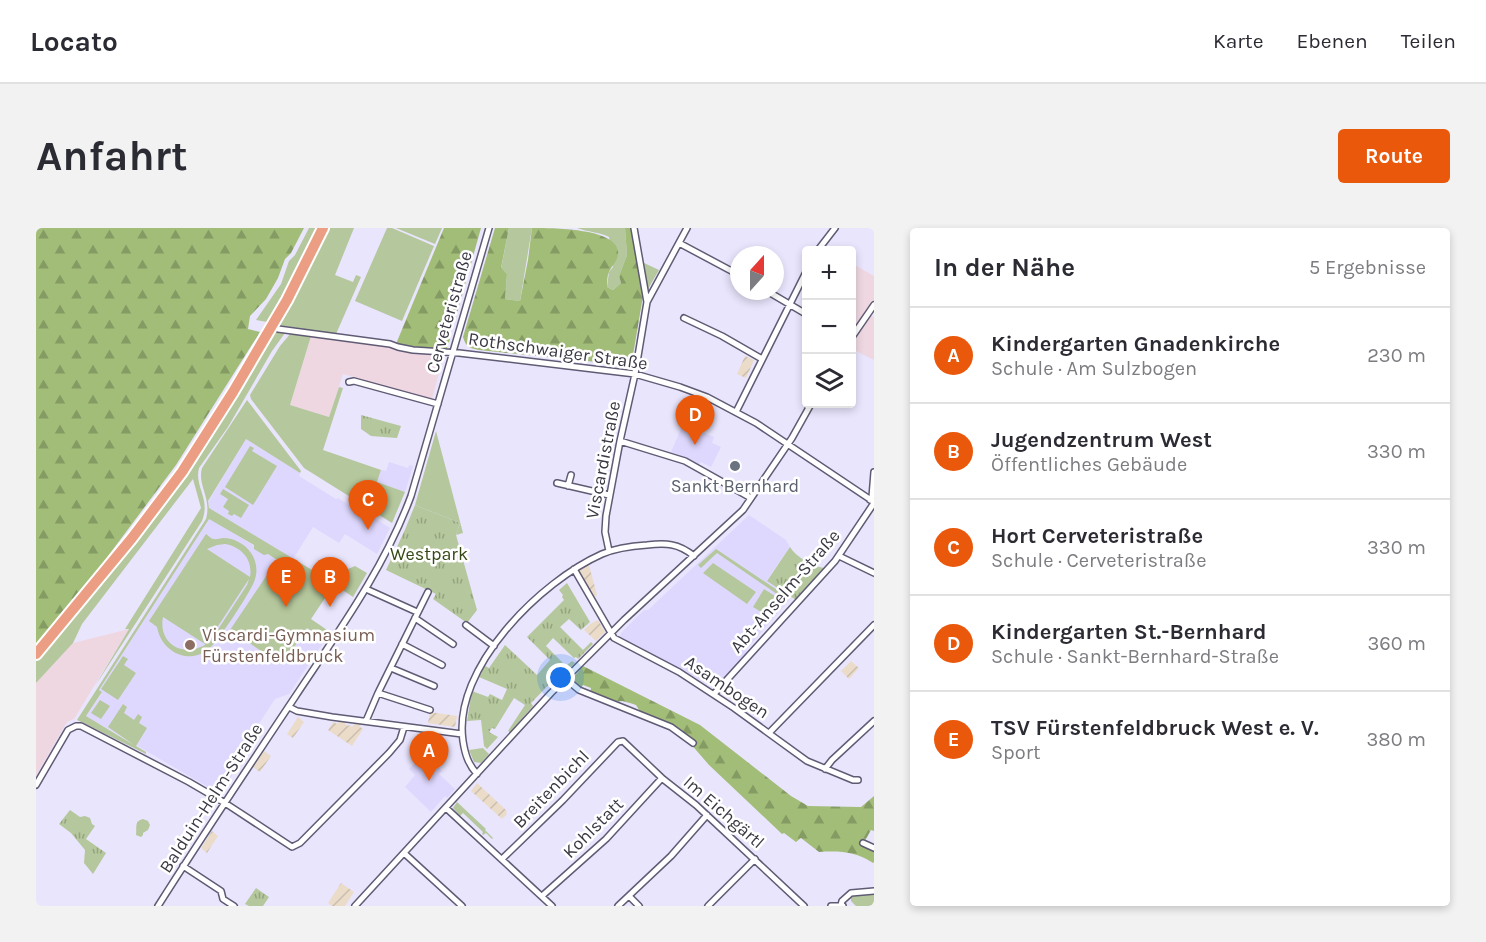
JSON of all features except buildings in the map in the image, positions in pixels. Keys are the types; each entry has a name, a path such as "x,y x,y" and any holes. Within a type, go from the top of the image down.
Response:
{"highway":[{"path":"36,654 132,538 182,472 233,392 287,300 323,228"}],"street":[{"name":"Cerveteristraße","path":"289,707 366,589 383,560 405,513 489,228"},
{"path":"634,228 647,302"},
{"path":"647,302 687,228"},
{"path":"821,246 835,228"},
{"path":"679,243 730,270"},
{"path":"736,412 802,281"},
{"path":"782,300 802,311"},
{"name":"Viscardistraße","path":"609,551 605,523 609,495 635,375 647,302"},
{"path":"856,332 872,313 874,305"},
{"path":"684,318 762,359"},
{"name":"Rothschwaiger Straße","path":"278,329 390,344 413,350 635,375 680,387 756,423 873,502"},
{"path":"349,382 354,381 438,404"},
{"path":"354,906 611,633 743,510 794,435 809,408"},
{"path":"620,441 678,459 751,498"},
{"path":"873,502 874,472"},
{"path":"568,486 571,475"},
{"path":"557,483 609,495"},
{"name":"Abt-Anselm-Straße","path":"714,694 839,556 873,502"},
{"path":"477,774 468,761 462,734 468,692 477,672 514,621 552,585 574,569 609,551 664,544 684,548 694,556"},
{"path":"839,556 874,573"},
{"path":"574,569 611,633"},
{"path":"366,589 416,615 453,644"},
{"path":"366,721 428,592"},
{"path":"466,625 494,646"},
{"path":"769,733 874,625"},
{"name":"Asambogen","path":"611,633 614,638 680,672 714,694 802,758 825,769 858,780"},
{"path":"402,644 442,665"},
{"path":"391,668 434,686"},
{"path":"566,679 579,690 671,728 693,743"},
{"path":"378,693 430,710"},
{"path":"289,707 297,711 462,734"},
{"name":"Balduin-Helm-Straße","path":"158,906 289,707"},
{"path":"825,769 874,721"},
{"path":"36,785 68,730 81,726 160,766 225,803 288,846 295,847 392,750 400,740 404,727"},
{"name":"Im Eichgärtl","path":"623,741 662,778 691,800 755,858 804,906"},
{"name":"Breitenbichl","path":"502,859 618,742 623,741"},
{"name":"Kohlstatt","path":"542,896 606,838 662,778"},
{"path":"446,808 552,906"},
{"path":"618,906 671,856 707,815"},
{"path":"863,843 874,848"},
{"path":"404,853 462,906"},
{"path":"708,906 755,858"},
{"path":"183,866 221,891 223,899 234,906"},
{"path":"831,906 843,906 842,901 851,893 874,891"},
{"path":"629,896 639,906"},
{"path":"359,901 365,906"}],"shaded area":[{"path":"856,266 874,276 874,301 856,329"},
{"path":"870,315 874,317 874,360 856,351 856,335"},
{"path":"311,336 444,355 432,399 343,374 329,417 290,405"},
{"path":"745,356 754,360 746,378 737,374"},
{"path":"683,424 714,437 712,443 721,447 711,467 701,462 699,465 671,452"},
{"path":"246,439 336,499 338,498 359,511 360,509 390,528 377,554 345,534 339,543 313,527 293,559 209,508 208,502"},
{"path":"389,462 408,468 409,465 413,466 405,492 377,482 381,470 386,471"},
{"path":"749,515 786,540 790,547 767,580 792,597 746,650 748,653 720,684 713,686 705,683 620,637 621,633 644,610 648,610"},
{"name":"Viscardi-Gymnasium Fürstenfeldbruck","path":"209,518 277,560 230,631 307,628 325,640 289,694 275,699 249,739 246,754 220,794 86,716 102,693 99,690"},
{"path":"589,565 597,595 594,597 577,572"},
{"path":"598,620 605,632 596,641 584,630"},
{"path":"129,629 74,719 67,722 36,776 36,683 73,643"},
{"path":"851,661 859,668 849,679 841,671"},
{"path":"430,712 457,716 455,727 428,723"},
{"path":"298,717 304,722 293,738 287,734"},
{"path":"339,721 346,722 345,724 352,727 355,723 361,724 360,727 363,729 352,746 328,730 333,722 337,724"},
{"path":"264,751 271,756 260,772 253,767"},
{"path":"424,753 438,765 442,771 439,774 455,789 447,798 445,796 431,812 405,787 415,775 409,769"},
{"path":"477,783 507,811 502,819 471,791"},
{"path":"212,831 218,836 207,853 201,848"},
{"path":"341,883 354,892 345,906 332,906 328,903"}],"green space":[{"path":"36,228 304,228 291,253 285,259 278,278 266,299 250,316 248,329 260,332 176,465 67,611 36,647"},
{"path":"309,228 317,228 267,322 256,320 281,284 289,261 295,255"},
{"path":"328,228 354,228 335,275 353,282 356,275 361,277 336,334 278,325"},
{"path":"387,228 434,246 402,321 355,301"},
{"path":"396,228 442,228 435,244"},
{"path":"444,228 481,228 456,317 447,315 441,335 450,339 446,351 396,344"},
{"path":"495,228 509,228 501,268 507,274 505,299 520,301 532,228 581,231 606,238 614,243 618,254 608,274 607,283 607,287 613,290 621,283 619,276 627,255 625,228 633,228 643,296 632,361 626,365 470,348 463,337"},
{"path":"509,228 532,228 520,301 505,299 507,274 501,269"},
{"path":"577,228 625,228 627,255 619,276 621,283 613,290 607,287 609,272 613,267 609,237"},
{"path":"642,262 659,270 648,289 647,289"},
{"path":"273,331 285,333 228,427 199,468 198,475 205,506 202,521 95,686 129,629 125,629 201,508 193,479 82,624 73,643 36,683 36,661 75,617 136,540"},
{"path":"291,333 311,336 290,405 329,417 339,387 343,388 323,450 381,470 377,482 405,492 392,523 304,468 251,399 250,395 280,346"},
{"path":"247,400 301,471 300,473 246,439 208,501 209,508 322,576 312,581 329,592 311,619 330,632 325,640 307,628 282,665 230,630 277,560 254,549 254,545 209,519 99,690 102,692 86,716 134,745 108,727 123,704 127,707 124,713 134,720 138,714 142,717 139,723 147,728 136,746 146,754 77,720 206,519 207,505 201,480 202,468"},
{"path":"361,415 401,426 397,438 371,436 361,429"},
{"path":"436,431 463,533 456,535 460,523 415,505"},
{"path":"250,446 254,448 252,451 277,466 253,505 225,487"},
{"path":"223,489 249,505 241,518 228,514 229,511 223,507 228,499 220,494"},
{"name":"Westpark","path":"415,505 460,523 456,535 477,610 467,623 433,599 436,594 386,570"},
{"path":"206,534 213,539 235,540 251,553 256,569 253,585 227,627 209,649 193,656 177,653 164,643 157,627 149,621","holes":["225,544 245,555 250,565 250,577 207,549","249,579 213,637 207,643","163,617 205,645 196,649 180,649 168,641 162,626"]},
{"path":"790,547 805,560 824,568 796,600 767,581"},
{"path":"716,549 789,598 787,601 717,553 701,568 698,565"},
{"path":"713,563 756,592 747,604 703,573"},
{"path":"355,566 367,573 353,597 341,589 338,594 323,585 326,580 332,583 341,572"},
{"path":"567,583 590,622 581,630 569,619 560,627 583,650 591,642 593,644 578,659 574,658 553,638 546,646 566,666 572,661 575,663 566,672 563,670 531,703 533,706 510,732 508,731 525,705 514,698 495,729 492,728 489,732 498,737 487,749 484,746 481,720 467,721 472,691 488,697 490,694 502,700 507,689 479,677 485,666 489,668 505,645 537,675 550,660 527,637 564,600 559,590"},
{"path":"764,589 775,596 763,613 753,607"},
{"path":"123,656 128,659 124,665 136,673 118,700 101,689"},
{"path":"583,666 700,725 791,796 808,806 861,807 874,796 874,831 871,830 862,846 874,851 874,862 847,853 819,852 801,838 796,842 784,833 782,834 709,765 677,728 641,713 636,705 622,701 614,702 590,693 591,688 583,685 581,688 574,683 572,679"},
{"path":"100,700 110,706 101,719 91,713"},
{"path":"483,748 489,754 481,763 474,762 469,750"},
{"path":"457,802 486,829 492,839 486,833 483,835 483,832 463,813 460,816 453,808"},
{"path":"70,810 80,817 90,818 95,826 86,839 106,853 93,874 84,863 85,850 71,833 59,824"},
{"path":"143,819 150,825 141,837 136,835 136,825"},
{"path":"256,888 269,897 263,906 245,904"},
{"path":"874,893 874,906 856,906 851,901 851,897"}],"place":[{"name":"Kindergarten St.-Bernhard","path":"695,445"},
{"name":"Sankt Bernhard","path":"735,466"},
{"name":"Hort Cerveteristraße","path":"368,530"},
{"name":"TSV Fürstenfeldbruck West e. V.","path":"286,607"},
{"name":"Jugendzentrum West","path":"330,607"},
{"name":"Viscardi-Gymnasium Fürstenfeldbruck","path":"190,645"},
{"name":"Kindergarten Gnadenkirche","path":"429,781"}]}
